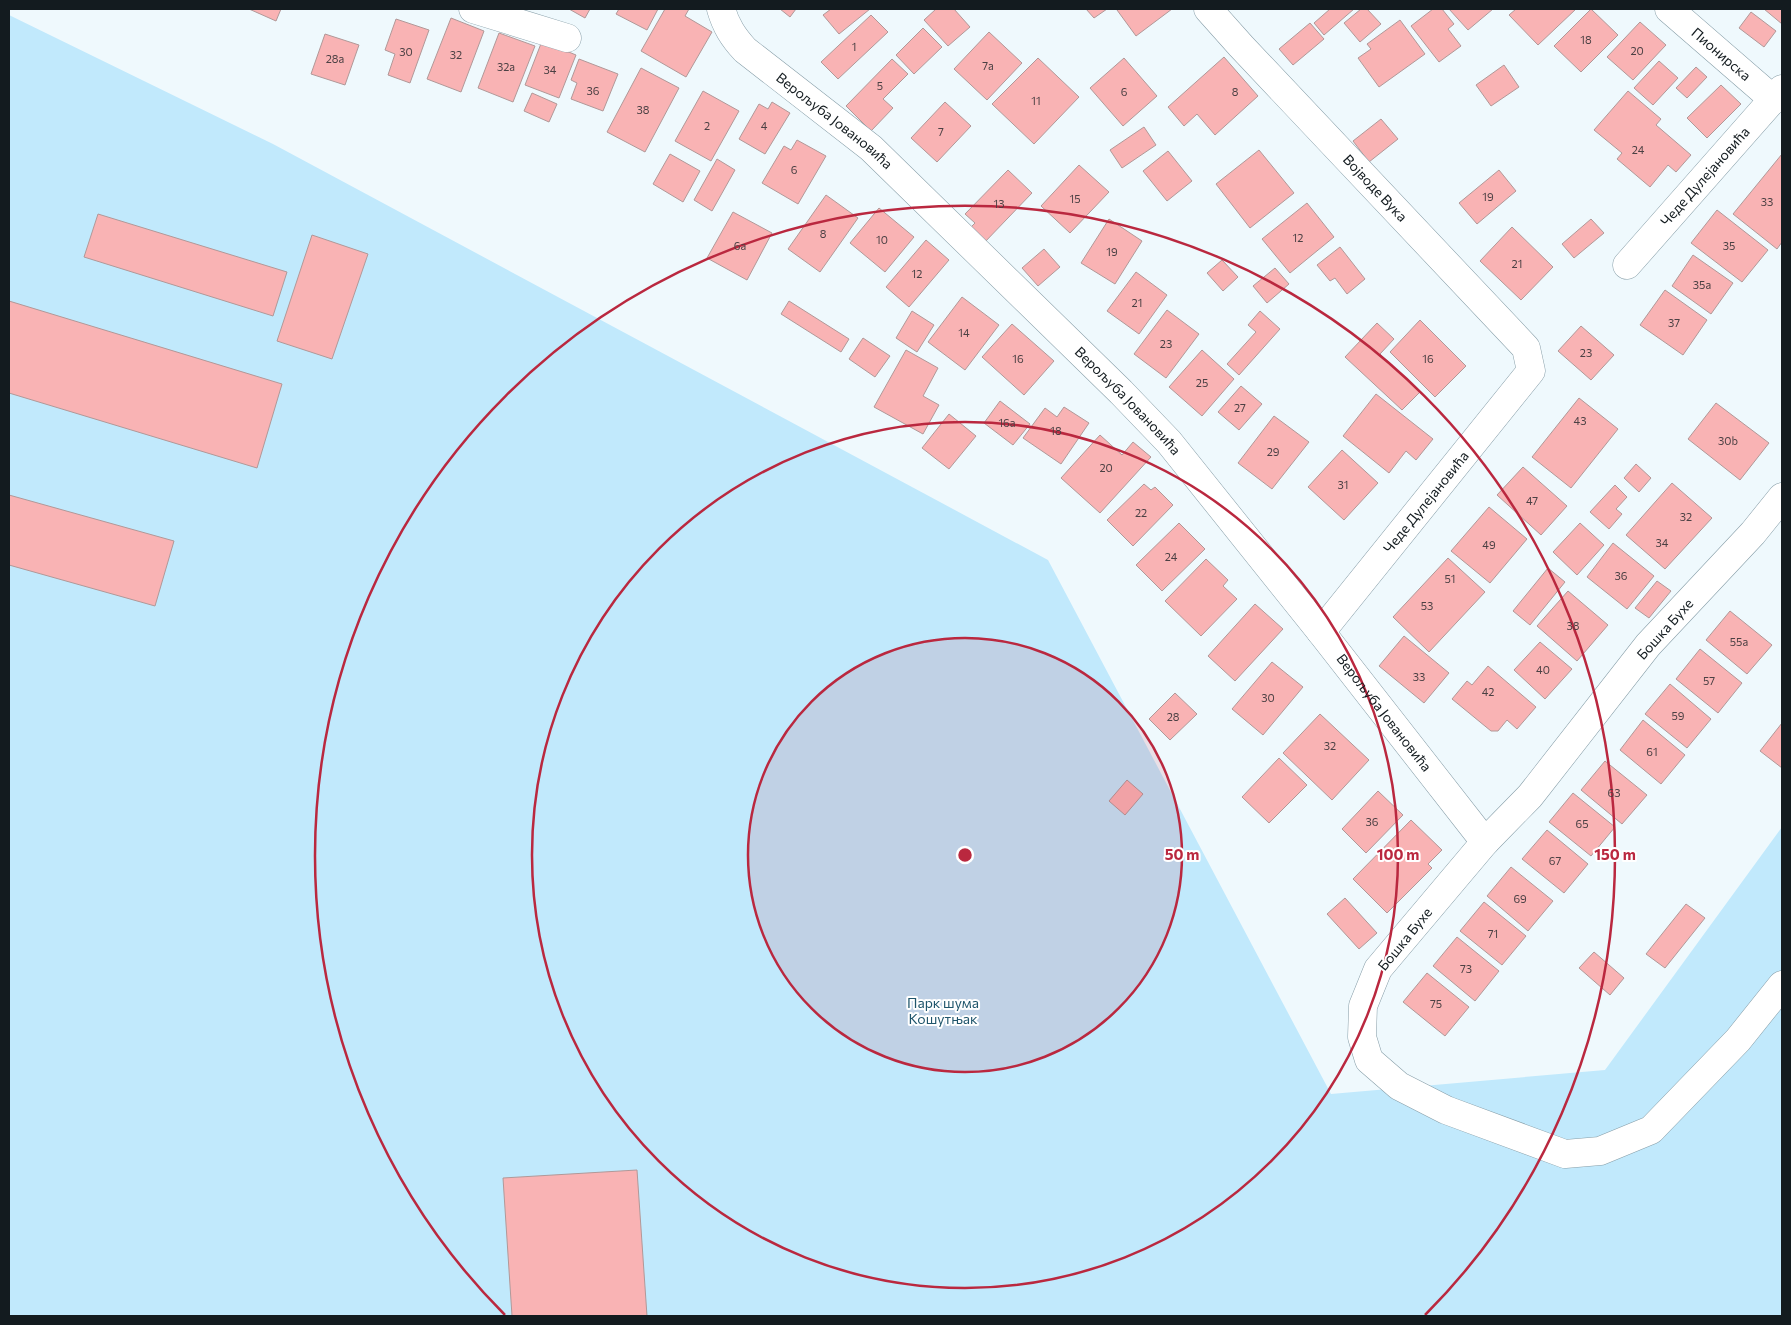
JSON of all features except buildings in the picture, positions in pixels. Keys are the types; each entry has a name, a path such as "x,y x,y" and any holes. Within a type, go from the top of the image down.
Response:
{"street":[{"path":"473,9 567,38"},
{"name":"Верољуба Јовановића","path":"721,9 734,38 745,50 871,148 1128,399 1169,442 1322,632 1485,842"},
{"name":"Војводе Вука","path":"1208,9 1526,348 1531,372"},
{"name":"Пионирска","path":"1668,9 1778,94"},
{"name":"Чеде Дулејановића","path":"1627,265 1778,94"},
{"name":"Чеде Дулејановића","path":"1322,632 1531,372"},
{"name":"Бошка Бухе","path":"1782,497 1753,533 1648,645 1530,796 1485,842 1378,969 1363,1006 1362,1037 1369,1060 1399,1086 1446,1110 1565,1154 1600,1151 1652,1130 1738,1040 1782,984"}],"green space":[{"name":"Парк шума Кошутњак","path":"9,15 273,144 1048,560 1331,1094 1605,1070 1782,827 1782,1316 9,1316"}]}
